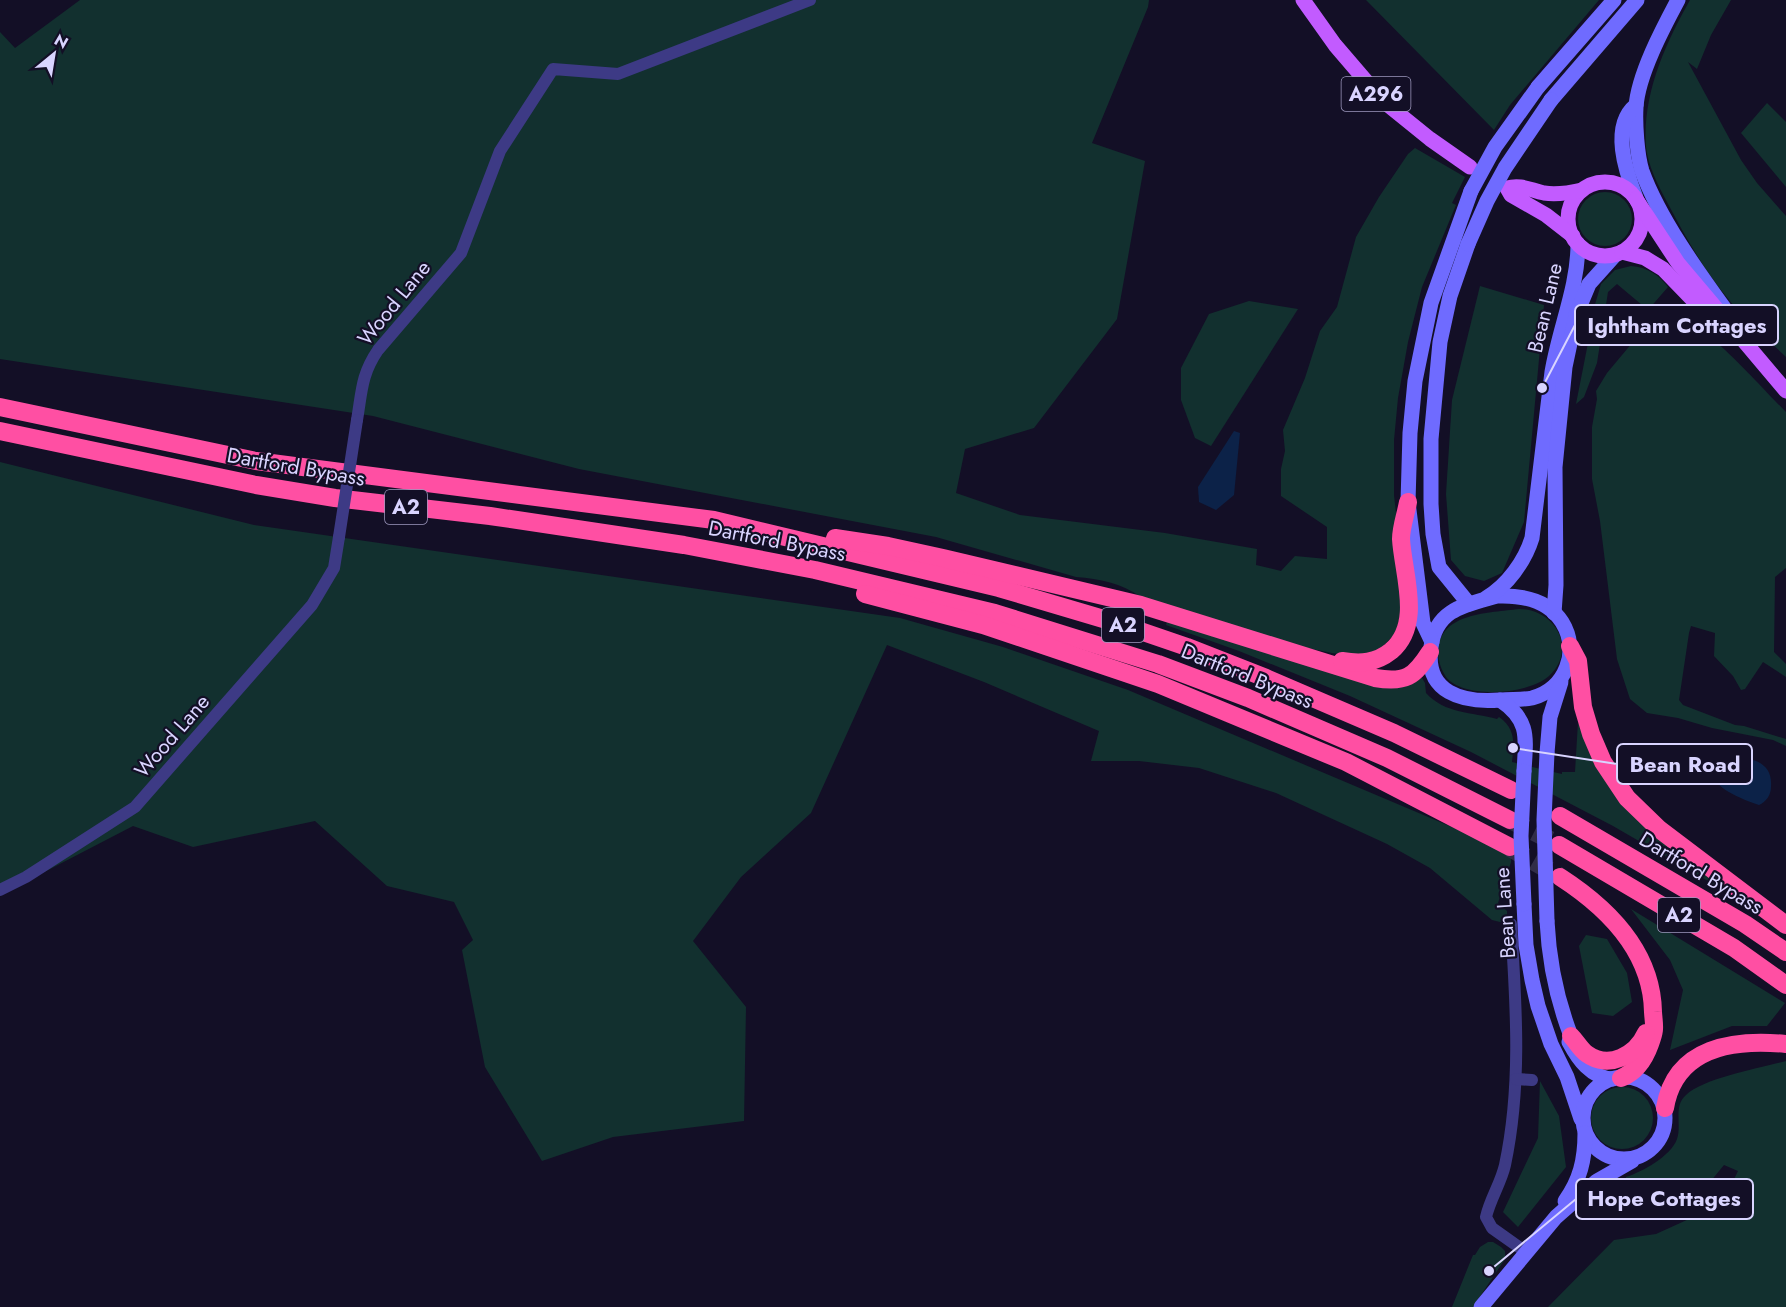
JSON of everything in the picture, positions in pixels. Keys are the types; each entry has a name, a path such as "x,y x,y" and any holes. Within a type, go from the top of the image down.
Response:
{"highway":[{"name":"Dartford Bypass","path":"0,407 256,461 714,520 999,588 1187,647 1394,733 1511,790"},
{"name":"Dartford Bypass","path":"0,431 256,485 335,498 490,516 684,545 815,570 995,613 1158,664 1248,699 1387,758 1510,820"},
{"path":"1329,662 1376,661 1391,651 1402,638 1407,626 1409,606 1401,537 1408,502"},
{"path":"714,520 888,546 1141,605 1329,662 1339,668 1372,678 1398,680 1416,672 1431,647"},
{"name":"A2","path":"815,570 862,594 983,625 1158,684 1346,762 1510,848"},
{"path":"1570,646 1578,661 1583,707 1591,734 1603,762 1627,798 1659,829 1786,925"},
{"name":"Dartford Bypass","path":"1560,816 1745,924 1786,952"},
{"name":"A2","path":"1559,845 1734,948 1786,984"},
{"name":"A2","path":"1560,877 1603,909 1630,940 1643,963 1652,992 1653,1016 1656,1026 1648,1049 1633,1071 1617,1078"},
{"name":"A2","path":"1571,1036 1590,1056 1603,1061 1616,1060 1640,1045 1653,1016"},
{"path":"1665,1108 1668,1093 1676,1078 1695,1058 1713,1049 1734,1044 1759,1042 1786,1044"}],"main road":[{"name":"A296","path":"1303,0 1335,45 1383,101 1430,139 1470,167"},
{"path":"1431,647 1423,623 1408,502 1410,433 1415,381 1431,303 1471,190 1495,147 1538,87 1614,0"},
{"path":"1469,604 1439,567 1432,514 1431,439 1440,342 1450,296 1468,244 1505,168 1551,100 1637,0"},
{"path":"1678,0 1653,52 1636,105 1639,159 1642,171 1666,219 1727,313 1786,384"},
{"path":"1636,105 1629,111 1622,150 1626,174 1636,198 1678,263 1786,393"},
{"path":"1618,253 1635,242 1642,227 1636,198 1617,184 1605,182 1593,184 1568,194 1542,192 1516,185 1507,188 1511,195 1546,215 1595,254 1618,253 1645,258 1663,269 1786,393"},
{"path":"1575,240 1569,224 1569,211 1582,190"},
{"name":"Bean Lane","path":"1469,604 1497,590 1518,566 1532,538 1550,379 1578,265 1575,240"},
{"name":"Bean Lane","path":"1554,613 1556,585 1555,467 1565,367 1576,315 1588,284 1618,253"},
{"path":"1497,596 1521,597 1539,602 1554,613 1567,630 1570,646 1569,661 1563,677 1554,688 1525,699 1470,700 1450,692 1434,676 1430,664 1435,628 1455,609 1469,604 1497,596"},
{"name":"Bean Lane","path":"1563,677 1550,717 1544,820 1547,921 1552,971 1571,1036 1569,1042 1584,1065 1602,1077 1617,1078"},
{"name":"Bean Lane","path":"1500,699 1515,711 1525,736 1521,836 1526,945 1532,980 1551,1044 1568,1077 1584,1129 1583,1164 1579,1178 1556,1217"},
{"path":"1617,1078 1629,1078 1645,1083 1658,1095 1665,1108 1664,1129 1661,1137 1643,1156 1617,1159 1609,1157 1594,1148 1584,1129 1583,1116 1588,1099 1598,1086 1617,1078"},
{"name":"Bean Lane","path":"1481,1307 1556,1217 1597,1181 1643,1156"}],"street":[{"name":"Wood Lane","path":"0,890 135,807 312,605 334,568 357,420 368,366 378,350 461,253 500,151 553,69 618,74 810,0"},
{"name":"Bean Lane","path":"1498,927 1511,926 1516,1002 1516,1079 1504,1167 1486,1217 1492,1228 1526,1252"},
{"path":"1516,1079 1532,1080"}],"green space":[{"path":"80,0 1149,0 1092,143 1145,161 1117,319 1034,428 965,449 956,493 1020,515 1165,533 1257,549 1256,565 1281,571 1295,556 1327,559 1327,527 1281,496 1281,469 1285,451 1283,430 1305,378 1320,331 1337,307 1356,237 1379,197 1408,154 1415,148 1465,177 1452,203 1456,205 1422,287 1408,342 1398,398 1394,440 1394,495 1398,532 1401,613 1395,634 1378,651 1354,656 1332,653 1302,647 1141,597 1110,582 1076,577 936,537 579,469 373,416 0,359 0,32 15,48"},
{"path":"1366,0 1599,0 1510,105 1494,130"},
{"path":"1690,0 1731,0 1711,35 1697,69 1688,62 1741,160 1757,183 1786,216 1786,357 1739,312 1709,273 1667,202 1649,161 1646,128 1652,89 1664,52"},
{"path":"1767,103 1786,122 1786,187 1741,133"},
{"path":"1605,192 1615,194 1624,200 1630,209 1632,219 1630,229 1624,238 1615,244 1605,246 1595,244 1586,238 1580,229 1578,219 1580,209 1586,200 1595,194"},
{"path":"1631,266 1652,272 1668,287 1648,310 1617,284 1608,292 1597,363 1584,397 1576,404 1591,318 1601,284 1615,270"},
{"path":"1480,286 1544,305 1524,522 1502,573 1484,581 1465,576 1451,560 1446,494 1452,400"},
{"path":"1249,301 1298,309 1211,446 1195,438 1181,400 1181,368 1209,314"},
{"path":"1668,310 1682,316 1714,340 1786,412 1786,568 1775,577 1774,652 1786,664 1786,677 1763,662 1745,689 1741,690 1733,676 1714,656 1715,633 1691,626 1679,700 1683,705 1735,725 1786,739 1786,746 1773,740 1647,713 1630,699 1617,659 1600,521 1592,479 1592,427 1597,399 1596,391 1607,373 1653,318"},
{"path":"0,462 254,525 900,618 1003,647 1128,690 1466,833 1511,857 1498,903 1507,911 1507,920 1504,923 1492,920 1430,868 1387,844 1276,793 1199,768 1139,761 1091,761 1099,731 984,682 887,645 811,813 741,877 693,941 746,1007 744,1121 613,1137 542,1161 485,1067 462,950 473,940 454,902 387,886 315,821 193,847 133,826 0,895"},
{"path":"1519,609 1543,616 1558,632 1562,643 1562,654 1558,665 1549,676 1527,687 1497,692 1467,689 1446,677 1440,665 1438,651 1441,638 1447,629 1468,617"},
{"path":"1167,622 1261,648 1422,678 1426,693 1442,705 1450,709 1497,719 1499,717 1505,722 1513,737 1512,762 1562,774 1562,772 1575,772 1578,722 1591,756 1772,923 1708,881 1613,826 1471,752 1350,696 1239,651 1166,625"},
{"path":"1631,909 1785,1003 1767,1026 1732,1026 1670,1050 1683,990 1670,960"},
{"path":"1586,935 1607,939 1627,973 1632,1002 1613,1016 1592,1013 1579,946"},
{"path":"1786,1061 1786,1307 1548,1307 1614,1240 1656,1234 1722,1204 1738,1171 1724,1165 1701,1193 1633,1219 1623,1192 1626,1177 1655,1162 1674,1145 1678,1134 1682,1099 1694,1089 1748,1070"},
{"path":"1540,1081 1559,1116 1566,1167 1518,1227 1503,1212 1538,1138"},
{"path":"1622,1087 1634,1089 1644,1096 1651,1106 1653,1118 1651,1130 1644,1140 1634,1147 1622,1149 1610,1147 1600,1140 1593,1130 1591,1118 1593,1106 1600,1096 1610,1089"},
{"path":"1488,1242 1493,1242 1505,1251 1505,1259 1473,1307 1452,1307 1473,1255"}],"water":[{"path":"1234,431 1240,433 1234,495 1216,510 1199,502 1198,487"},
{"path":"1736,757 1757,762 1765,767 1770,775 1771,790 1768,798 1759,805 1726,790 1707,771 1701,762 1704,758"}],"tunnel":[{"path":"1510,820 1558,844"},
{"path":"1510,848 1559,876"}],"place":[{"name":"Ightham Cottages","path":"1542,388"},
{"name":"Bean Road","path":"1513,748"},
{"name":"Hope Cottages","path":"1489,1271"}]}
